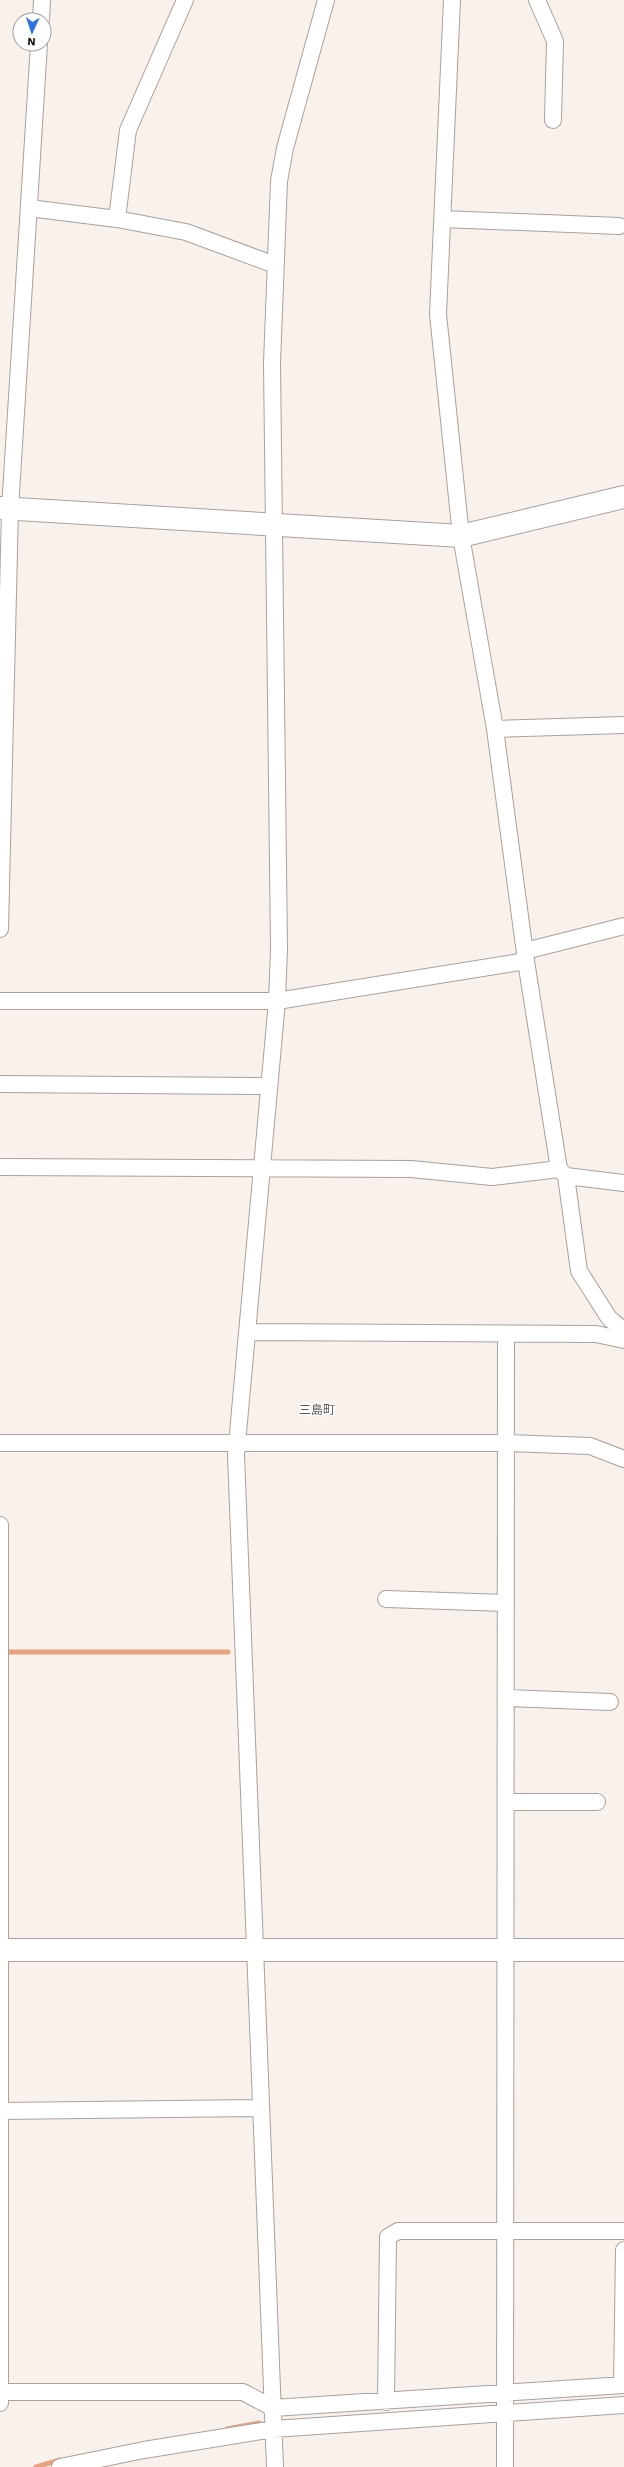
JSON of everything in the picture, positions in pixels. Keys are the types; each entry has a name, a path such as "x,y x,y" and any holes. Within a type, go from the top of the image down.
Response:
{"street":[{"path":"41,12 42,0"},
{"path":"117,220 128,130 185,0"},
{"path":"275,2467 236,1444 277,1001 279,949 272,363 279,181 285,148 326,0"},
{"path":"452,0 448,51 443,219 438,314 461,536 494,729 525,956 579,1271 609,1318 624,1331"},
{"path":"537,0 555,40 553,120"},
{"path":"0,929 5,509 29,208 39,52"},
{"path":"29,208 117,220 186,232 275,265"},
{"path":"443,219 619,226"},
{"path":"5,509 461,536 624,497"},
{"path":"494,729 624,725"},
{"path":"0,1001 277,1001 525,956 624,926"},
{"path":"0,1084 269,1086"},
{"path":"0,1167 411,1170 492,1177 563,1172 624,1183"},
{"path":"247,1332 506,1335 596,1334 624,1340"},
{"path":"505,2467 506,1335"},
{"path":"0,1443 506,1443 590,1446 614,1453 624,1459"},
{"path":"0,1525 0,2403"},
{"path":"386,1598 506,1603"},
{"path":"506,1698 610,1702"},
{"path":"506,1802 597,1802"},
{"path":"0,1950 624,1950"},
{"path":"0,2111 261,2108"},
{"path":"386,2402 388,2237 398,2230 505,2232 624,2231"},
{"path":"0,2392 243,2392 273,2408 386,2402 623,2385 624,2250"},
{"path":"60,2467 144,2450 274,2429 624,2405"}],"waterway":[{"path":"1,1652 228,1652"},
{"path":"227,2429 259,2423"},
{"path":"36,2467 60,2460"}],"district":[{"name":"三島町","path":"317,1410"}]}
